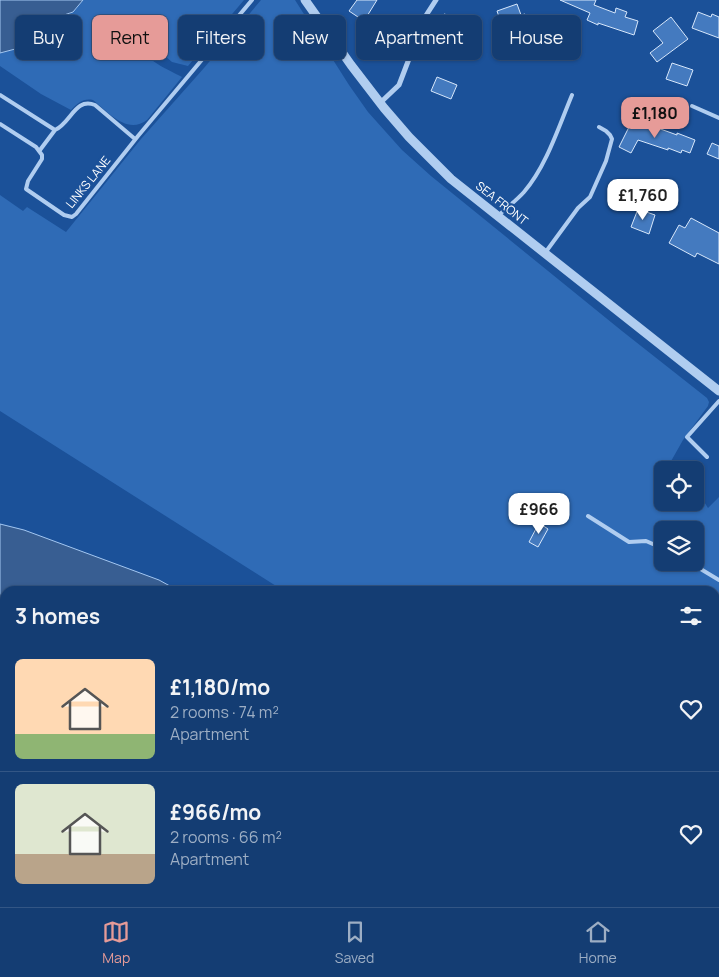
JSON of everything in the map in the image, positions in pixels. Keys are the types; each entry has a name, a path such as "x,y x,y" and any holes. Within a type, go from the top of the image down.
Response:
{"street":[{"name":"SEA FRONT","path":"304,0 380,103 409,137 451,179 719,390"},
{"path":"380,103 399,85 425,17 436,0"}],"lane":[{"name":"LINKS LANE","path":"40,150 42,159 28,181 26,188 64,215 72,217 252,0"},
{"path":"498,216 524,192 535,176 544,161 572,94"},
{"path":"0,95 55,130"},
{"path":"0,124 40,150 55,130 61,127 80,105 88,103 95,105 135,140"},
{"path":"692,106 719,118"},
{"path":"546,253 578,208 590,197 606,161 612,139 606,130 599,127"},
{"path":"707,458 687,437 719,401"},
{"path":"588,516 629,542 646,541 654,544"},
{"path":"704,571 719,580"}],"shaded area":[{"path":"0,0 83,0 73,12 64,15 15,15 15,49 0,53"},
{"path":"83,0 244,0 231,15 178,15 178,60 193,60 188,66 172,62 168,59 168,15 92,15 92,60 152,60 182,77 147,120 140,124 132,125 111,116 93,100 81,102 71,110 41,94 0,66 0,53 15,49 15,60 82,60 82,15 65,15 76,9"},
{"path":"261,0 295,0 305,15 274,15 274,60 333,60 368,112 402,150 431,176 707,398 708,406 683,440 671,461 654,461 654,511 704,511 704,502 708,508 719,497 719,586 276,586 0,411 0,195 23,211 27,207 66,232 141,139 211,60 264,60 264,15 248,15"},
{"path":"0,524 24,530 159,580 170,586 0,586"}],"building":[{"path":"357,0 377,0 368,15 356,16 349,11"},
{"path":"560,0 596,0 594,5 615,13 616,8 627,12 625,17 638,21 634,35 587,20 590,13"},
{"path":"517,4 521,15 498,15 497,11"},
{"path":"698,12 711,17 712,14 719,17 719,38 692,28"},
{"path":"671,17 688,39 657,62 650,53 663,43 653,31"},
{"path":"672,63 693,70 687,86 666,79"},
{"path":"437,77 457,85 451,99 431,91"},
{"path":"632,121 654,131 655,127 695,140 690,153 682,150 681,153 668,148 668,150 638,140 631,153 619,147"},
{"path":"712,143 719,146 719,159 707,154"},
{"path":"638,209 655,215 649,234 631,227"},
{"path":"691,218 719,233 719,264 697,253 695,257 669,243 679,225 685,228"},
{"path":"539,523 548,529 538,547 529,542"}]}
